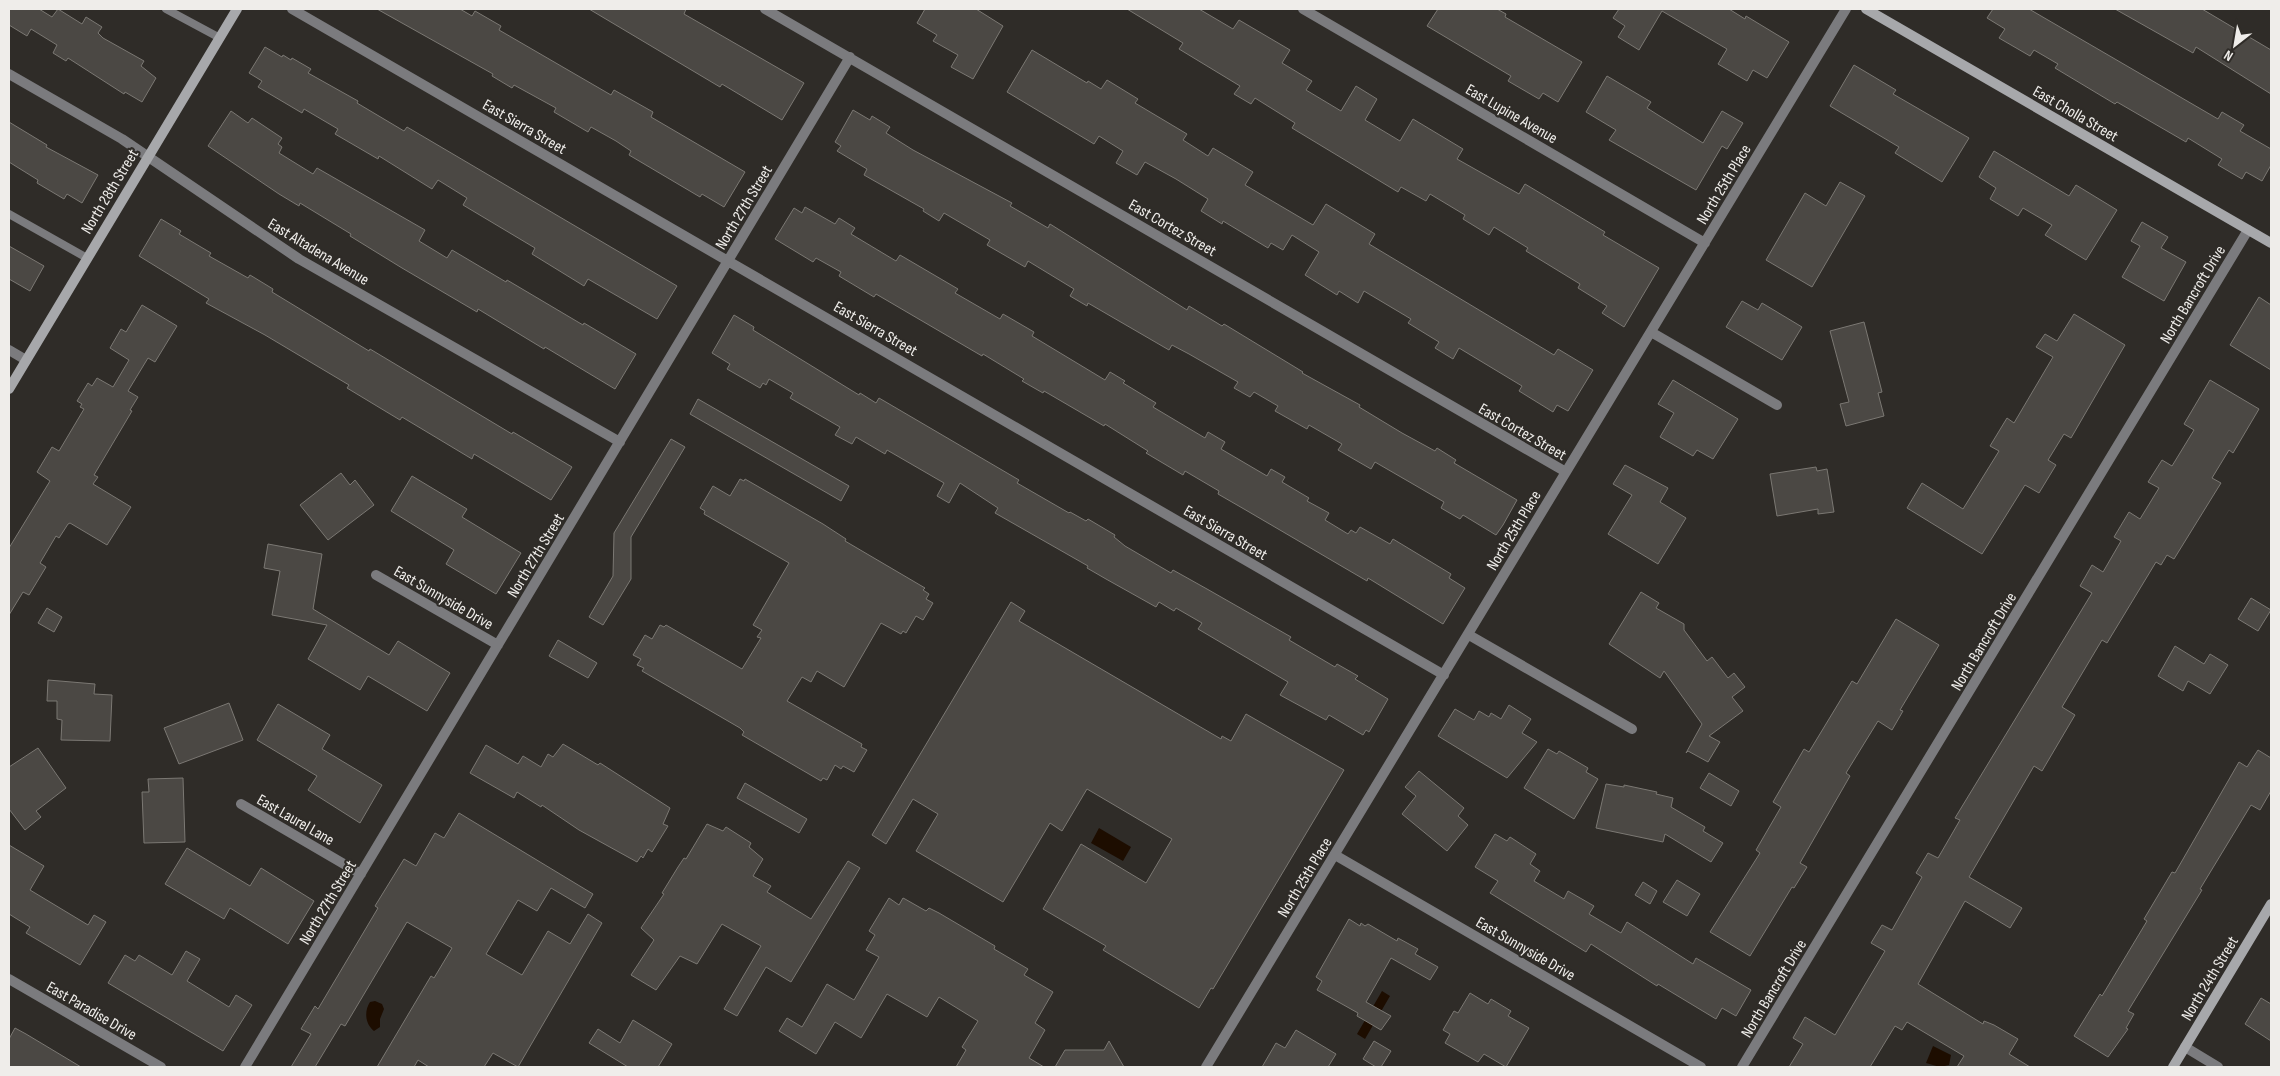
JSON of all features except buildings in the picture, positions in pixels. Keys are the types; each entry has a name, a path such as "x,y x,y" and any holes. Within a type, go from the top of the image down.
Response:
{"street":[{"name":"North 28th Street","path":"9,389 147,156 237,9"},
{"name":"East Sierra Street","path":"292,9 1444,676"},
{"name":"East Cortez Street","path":"766,9 1566,472"},
{"name":"East Lupine Avenue","path":"1303,9 1705,243"},
{"name":"North 25th Place","path":"1206,1067 1846,9"},
{"name":"East Cholla Street","path":"1866,9 2271,243"},
{"name":"North 27th Street","path":"245,1067 850,57"},
{"name":"East Altadena Avenue","path":"9,74 122,139 299,259 620,442"},
{"name":"North Bancroft Drive","path":"1742,1067 2248,230"},
{"path":"1651,332 1777,405"},
{"path":"9,350 26,360"},
{"name":"East Sunnyside Drive","path":"376,575 498,645"},
{"path":"1469,635 1632,729"},
{"name":"East Laurel Lane","path":"241,804 361,874"},
{"name":"East Sunnyside Drive","path":"1335,855 1701,1067"},
{"name":"North 24th Street","path":"2172,1067 2271,904"},
{"name":"East Paradise Drive","path":"9,979 161,1067"},
{"path":"2185,1047 2218,1067"}],"lane":[{"path":"166,9 220,38"},
{"path":"9,214 87,258"}],"shaded area":[{"path":"1099,828 1131,847 1123,861 1091,843"},
{"path":"1382,991 1390,996 1365,1039 1357,1034"},
{"path":"375,1001 382,1004 384,1009 380,1019 380,1027 374,1031 367,1021 366,1013 370,1002"},
{"path":"1933,1046 1951,1055 1949,1065 1940,1067 1926,1063"}]}
